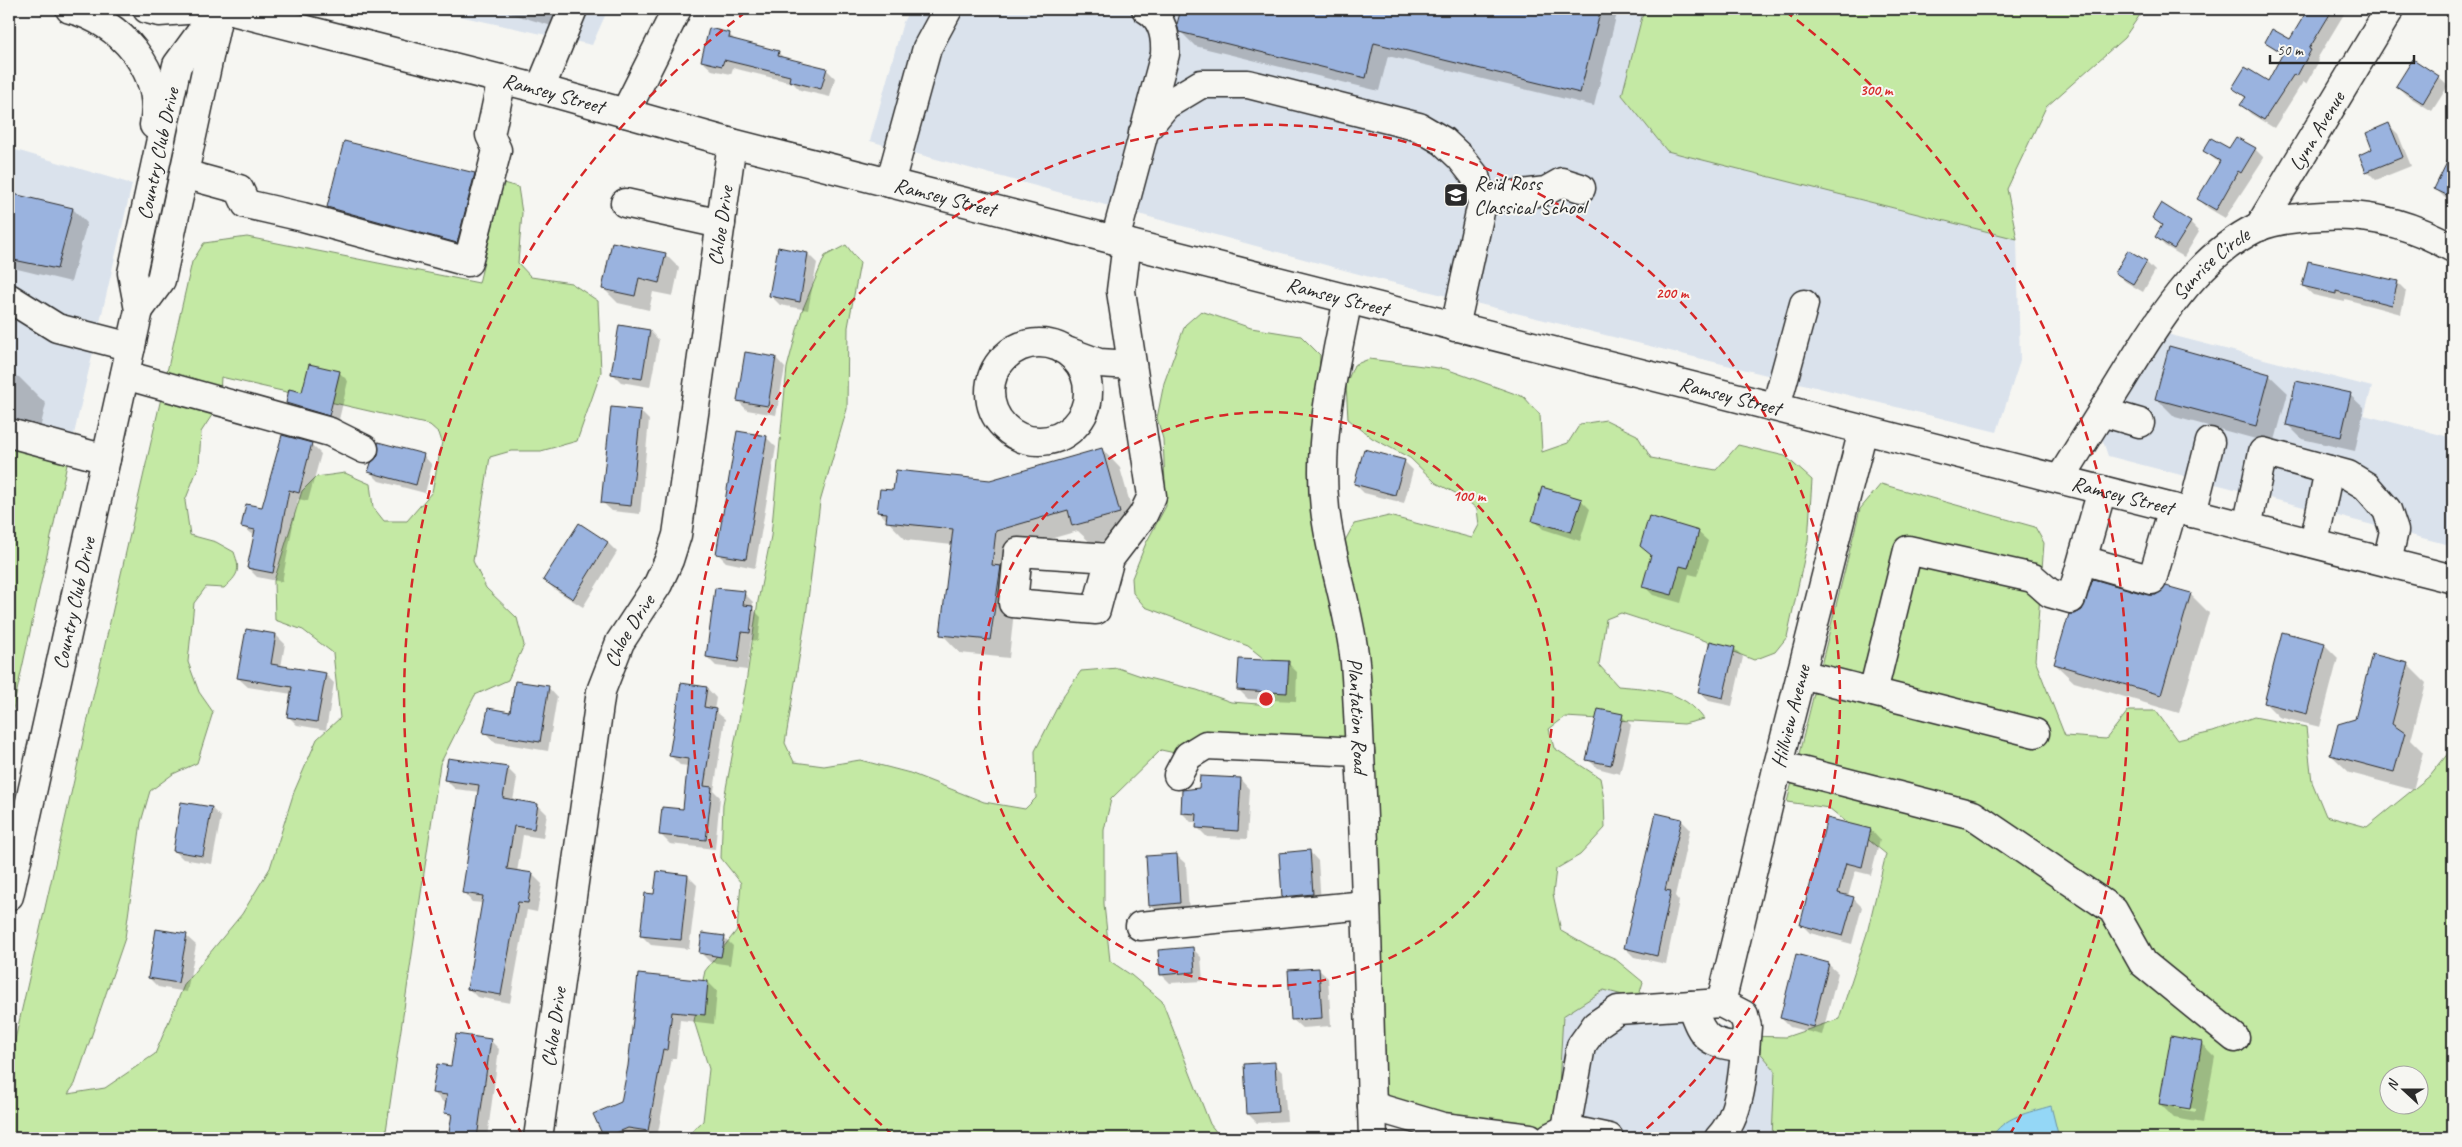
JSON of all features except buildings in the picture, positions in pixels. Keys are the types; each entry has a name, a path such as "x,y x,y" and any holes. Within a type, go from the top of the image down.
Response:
{"main road":[{"path":"70,9 97,19 119,33 133,47 147,73 154,92 156,117 142,186 146,207"},
{"path":"147,9 159,12 200,9"},
{"name":"Country Club Drive","path":"9,896 139,310 132,272 177,65 218,9"},
{"name":"Country Club Drive","path":"139,310 161,280 218,9"},
{"name":"Ramsey Street","path":"224,9 502,79 732,143 1121,242 2387,562 2453,576"},
{"path":"540,89 573,9"},
{"path":"625,114 676,9"},
{"path":"890,183 926,48 948,9"},
{"path":"1110,558 1143,515 1152,496 1120,291 1121,242 1143,133 1165,54 1166,40 1162,26 1154,13 1146,9"},
{"name":"Lynn Avenue","path":"2259,227 2390,9"},
{"path":"184,174 238,188 246,204 303,217 468,262 497,150 490,135 502,79"},
{"path":"1143,133 1166,104 1201,84 1248,84 1419,127 1443,142 1460,157 1475,176 1482,203 1456,327"},
{"name":"Chloe Drive","path":"539,1131 601,691 620,642 658,584 669,560 677,535 732,143"},
{"path":"1482,203 1504,196 1546,191 1562,182 1581,188"},
{"path":"625,203 721,224"},
{"name":"Sunrise Circle","path":"2060,479 2156,324 2183,289 2215,258 2245,234 2259,227 2305,217 2358,216 2396,223 2422,231 2453,248"},
{"path":"9,298 57,328 131,347"},
{"name":"Plantation Road","path":"1348,299 1332,377 1323,468 1325,508 1331,547 1348,611 1355,663 1366,905 1373,1138"},
{"path":"1776,407 1804,304"},
{"path":"1069,352 1099,363 1132,366"},
{"path":"125,375 330,432 364,449"},
{"path":"2102,412 2140,423"},
{"name":"Hillview Avenue","path":"1721,1003 1778,765 1863,430"},
{"path":"9,433 106,459"},
{"path":"2083,560 2152,580 2210,442"},
{"path":"2247,526 2263,452 2348,475 2366,486 2387,510 2394,530 2387,562"},
{"path":"2314,543 2329,470"},
{"path":"1873,692 1908,550 2033,578 2050,592 2071,599 2102,490"},
{"path":"1801,674 2036,733"},
{"path":"1178,775 1188,756 1206,744 1360,752"},
{"path":"1778,765 1973,815 2113,910 2143,962 2235,1038"},
{"path":"1140,926 1366,905"},
{"path":"1609,1138 1556,1134 1581,1046 1596,1025 1618,1010 1721,1003 1744,1015 1747,1027 1738,1101 1724,1134 1719,1138"},
{"path":"1691,1005 1699,1028 1708,1038 1723,1045 1745,1048"},
{"path":"1372,1106 1443,1133 1530,1138"}],"shaded area":[{"path":"427,9 608,9 592,45"},
{"name":"Reid Ross Classical School","path":"910,9 1644,9 1622,95 1667,151 2017,239 2020,361 1997,432 1366,276 870,141 903,22"},
{"path":"9,148 132,184 68,460 9,444"},
{"path":"2167,334 2372,387 2364,415 2453,438 2453,546 2108,456 2101,435"},
{"path":"1604,990 1692,1014 1746,1036 1775,1070 1772,1138 1554,1138 1556,1137 1563,1016"}],"green space":[{"path":"1644,9 2144,9 2124,38 2046,107 2007,189 2017,239 1667,151 1622,95"},
{"path":"503,183 518,187 522,213 518,263 531,277 571,283 598,301 601,372 577,441 541,451 511,451 490,457 473,561 486,588 517,618 524,645 508,680 475,695 440,764 385,1138 9,1138 9,1066 192,262 204,243 247,237 479,283","holes":["221,377 430,425 439,433 442,442 432,492 407,521 384,521 373,507 370,484 345,473 316,477 302,491 274,581 275,620 303,630 333,653 340,718 317,739 294,792 270,868 242,914 185,983 155,1054 105,1088 68,1094 75,1084 125,938 141,822 150,791 173,774 197,763 213,712 199,692 188,662 194,603 206,587 224,588 235,576 238,568 234,552 216,542 190,535 185,501 199,465 201,432 214,412 220,396"]},
{"path":"846,245 860,263 848,327 847,409 820,502 806,616 785,743 794,762 824,766 860,760 910,773 984,802 1025,809 1036,798 1035,751 1063,696 1081,671 1118,668 1144,677 1197,690 1231,702 1272,705 1278,670 1248,646 1145,607 1133,593 1132,578 1146,543 1166,506 1163,439 1157,418 1164,383 1185,325 1201,311 1251,328 1301,336 1320,355 1312,495 1318,550 1339,641 1348,742 1208,760 1161,750 1111,799 1104,830 1104,904 1110,961 1131,975 1162,1001 1210,1124 1221,1138 685,1138 703,1121 709,1069 694,1021 705,971 737,930 741,883 721,858 723,804 771,536 787,368 802,311 825,256"},
{"path":"1369,359 1446,369 1524,397 1540,415 1542,452 1568,443 1580,424 1606,420 1637,435 1651,458 1716,470 1738,445 1785,456 1812,480 1808,541 1787,637 1775,652 1754,660 1698,638 1621,613 1606,619 1599,665 1618,686 1654,690 1676,696 1695,709 1704,719 1684,724 1565,717 1549,729 1554,748 1600,778 1604,799 1605,828 1580,855 1556,869 1553,894 1561,931 1589,947 1614,958 1643,982 1638,999 1604,990 1563,1016 1556,1137 1387,1110 1365,634 1357,598 1340,550 1354,524 1389,516 1472,538 1479,525 1477,509 1463,497 1436,483 1410,458 1372,438 1348,419 1346,384 1354,365"},
{"path":"9,445 68,460 9,727"},
{"path":"1881,484 2035,527 2044,543 2035,660 2065,736 2106,739 2128,711 2156,711 2177,740 2213,732 2254,717 2306,727 2312,782 2326,816 2367,827 2431,775 2453,747 2453,1138 1772,1138 1775,1070 1746,1036 1786,1037 1839,1019 1867,933 1886,854 1829,808 1787,802 1860,509"}],"water":[{"path":"2051,1106 2059,1138 1991,1138 2003,1125 2017,1116"}],"place":[{"name":"Reid Ross Classical School","path":"1456,195"}]}
